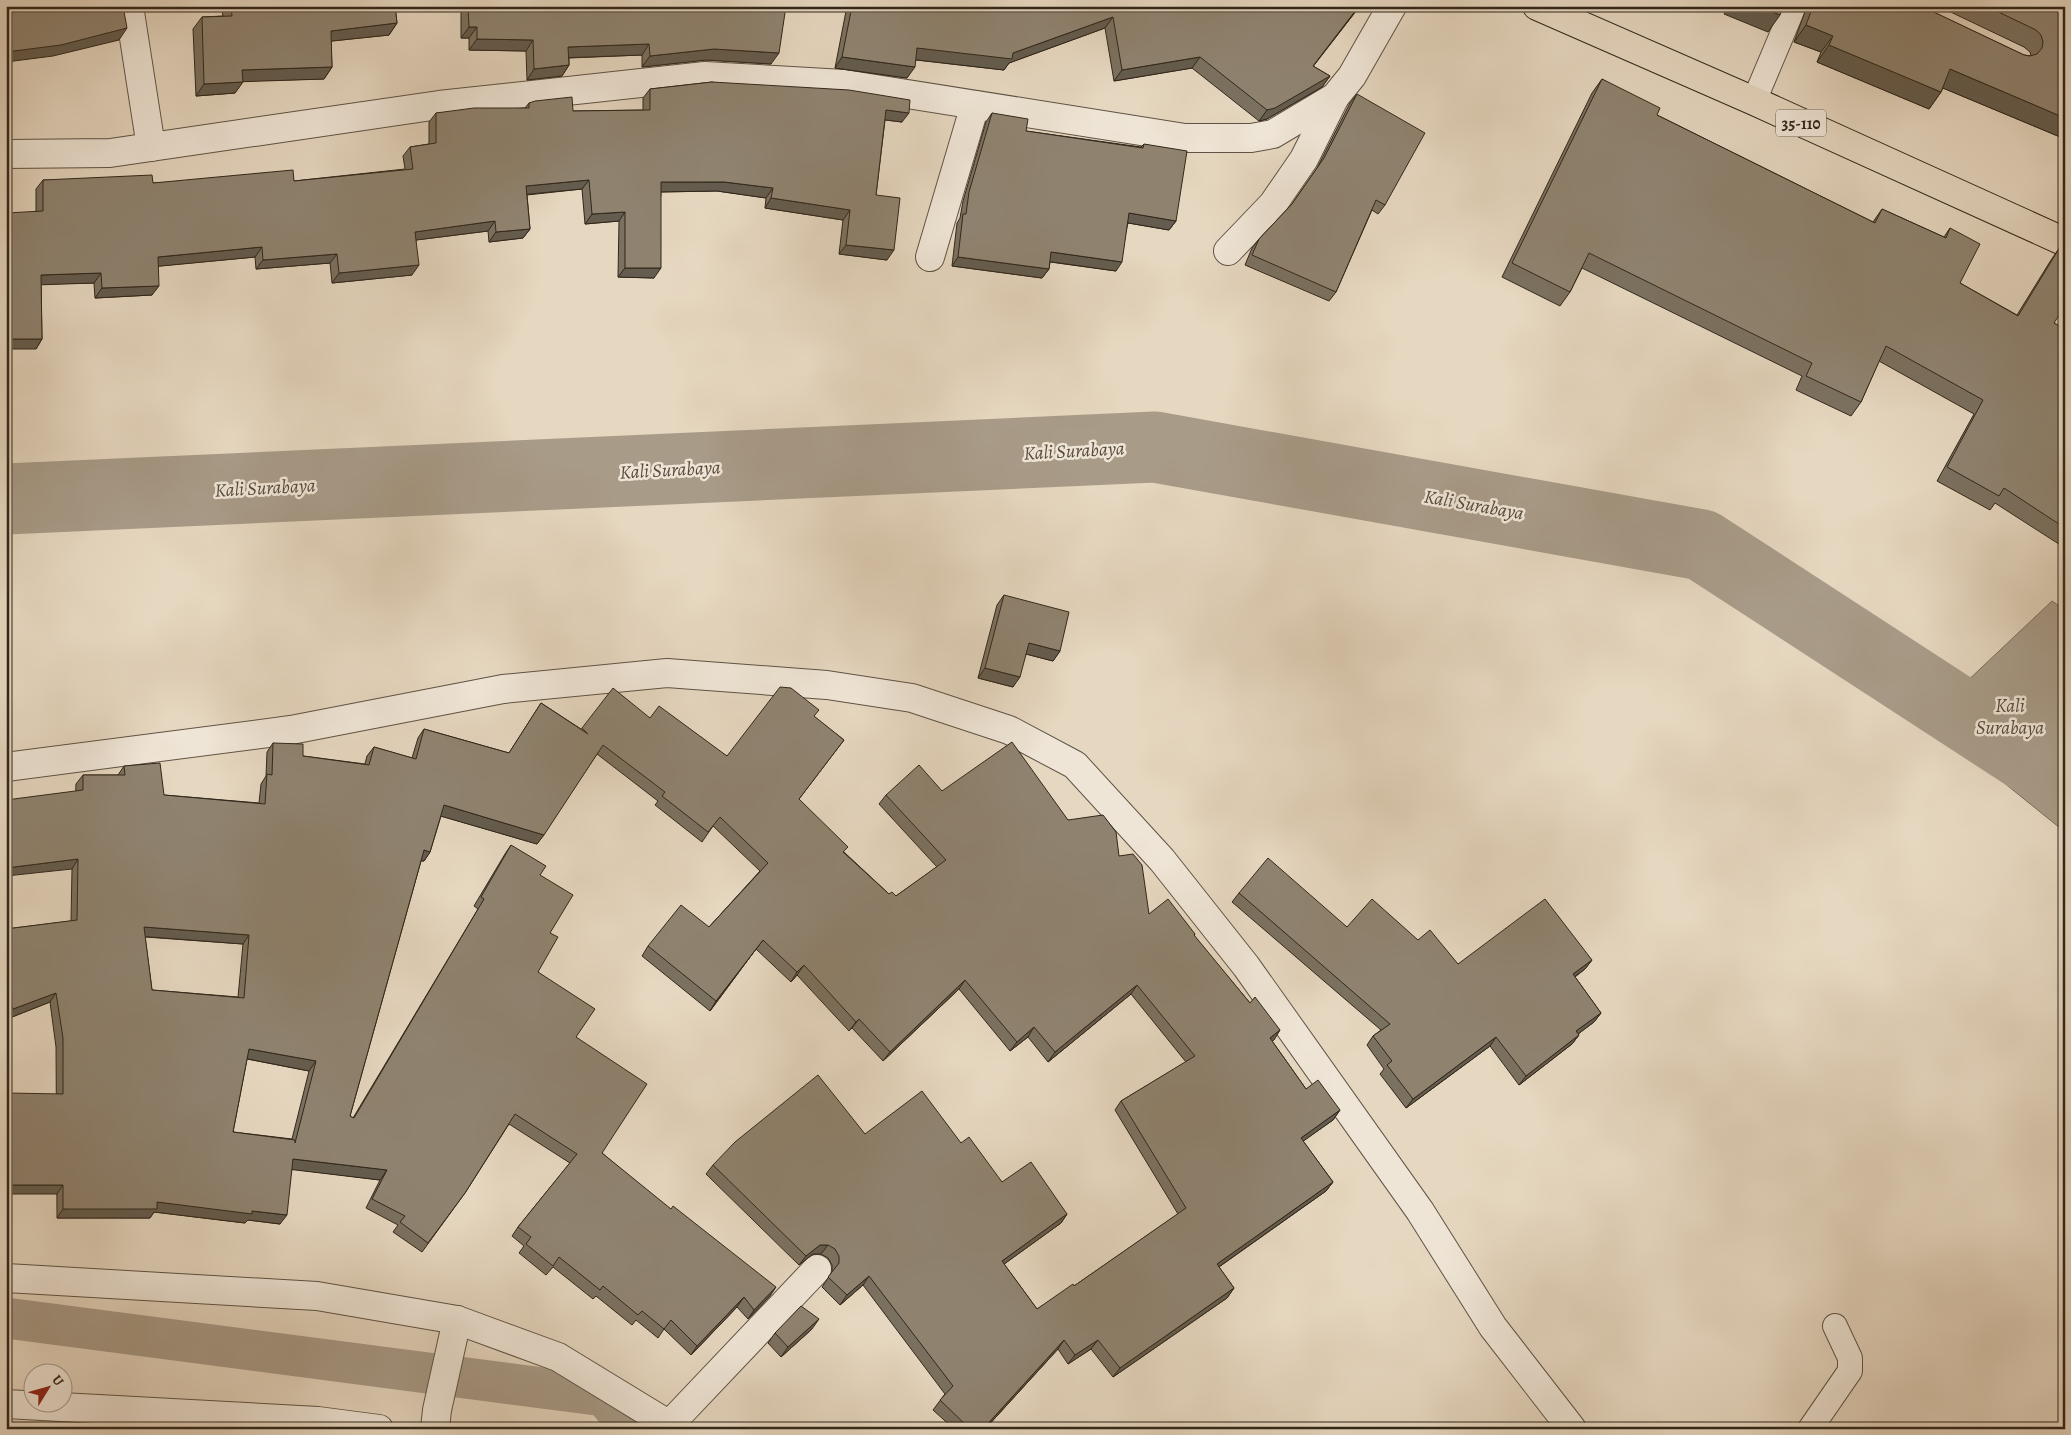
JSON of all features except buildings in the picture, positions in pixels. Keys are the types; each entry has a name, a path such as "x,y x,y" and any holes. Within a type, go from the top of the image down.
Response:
{"main road":[{"name":"35-110","path":"1537,6 1754,101 2065,242"}],"street":[{"path":"129,6 151,147"},
{"path":"1228,251 1273,204 1299,167 1335,97 1352,76 1392,6"},
{"path":"6,154 110,153 439,105 705,76 844,84 1185,138 1251,138 1273,134 1335,97"},
{"path":"930,257 974,105"},
{"path":"6,767 291,730 503,689 667,673 827,685 912,698 1010,730 1075,765 1162,860 1246,966 1420,1212 1493,1327 1572,1429"},
{"path":"6,1278 317,1296 558,1357 673,1426 816,1269"},
{"path":"436,1420 454,1330"},
{"path":"6,1404 318,1421 379,1429"}],"lane":[{"path":"1754,101 1794,6"},
{"path":"1810,1429 1850,1371 1850,1358 1835,1326"}],"water":[{"name":"Kali Surabaya","path":"2052,601 2065,610 2065,832 1926,720"}],"waterway":[{"name":"Kali Surabaya","path":"6,499 1155,447 1702,545 2065,781"},
{"path":"6,1318 604,1396 632,1429"}]}
